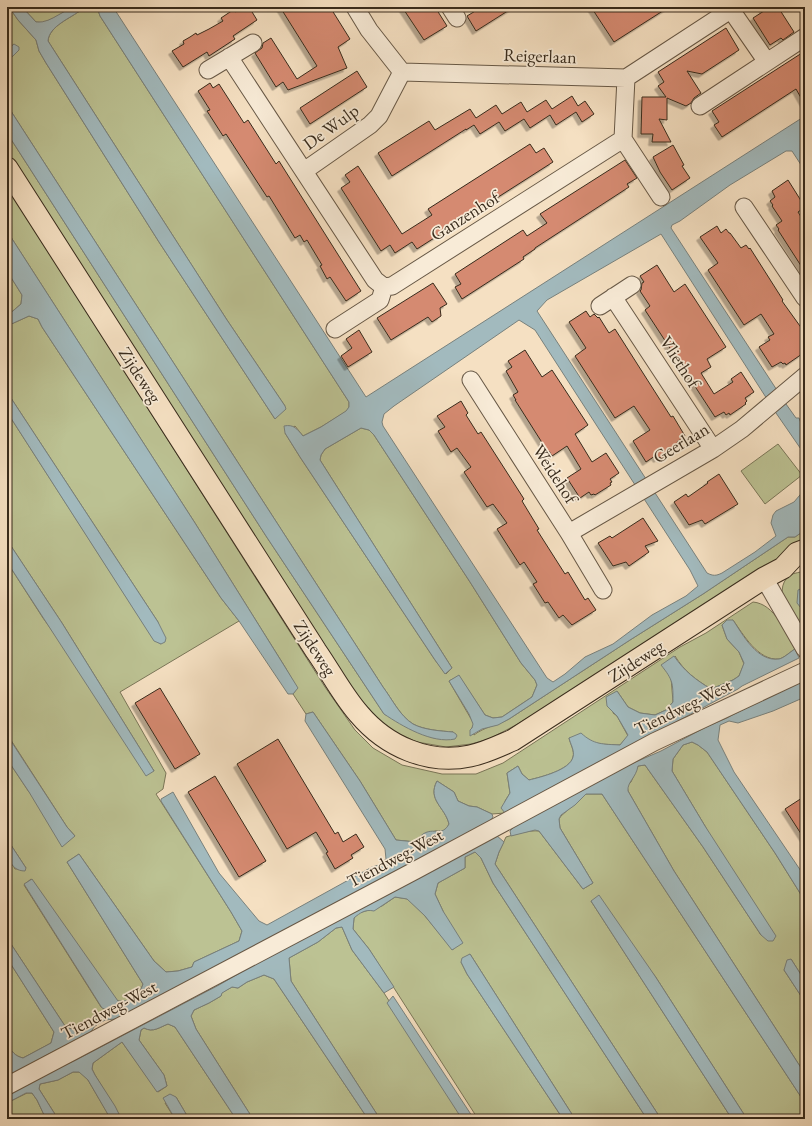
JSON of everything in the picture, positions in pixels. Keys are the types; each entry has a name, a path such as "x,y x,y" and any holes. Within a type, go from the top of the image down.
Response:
{"main road":[{"name":"Zijdeweg","path":"7,168 316,651 359,714 392,743 410,751 442,758 469,756 488,751 507,743 764,578 782,568 798,553 805,550"},
{"name":"Zijdeweg","path":"782,568 805,564"}],"street":[{"path":"355,7 369,30 402,72"},
{"path":"661,197 623,139 626,78 732,8 767,62"},
{"path":"700,106 805,37"},
{"path":"208,70 252,43"},
{"name":"De Wulp","path":"229,57 375,280 384,287"},
{"name":"Reigerlaan","path":"402,72 626,78"},
{"name":"De Wulp","path":"304,171 370,125 379,116 402,72"},
{"name":"Ganzenhof","path":"384,287 392,286 623,139"},
{"path":"744,207 805,298"},
{"name":"Vliethof","path":"632,285 607,301 713,449"},
{"path":"335,329 380,300 384,287"},
{"name":"Geerlaan","path":"569,533 713,449 742,429 805,376"},
{"name":"Weidehof","path":"471,380 569,533 603,590"},
{"path":"764,578 805,649"},
{"name":"Tiendweg-West","path":"7,1086 391,884 654,742 805,671"}],"green space":[{"path":"7,7 9,7 18,20 36,40 39,51 46,63 159,242 275,419 285,406 227,320 48,41 52,31 61,23 81,10 80,7 97,7 100,16 349,402 347,411 303,436 295,426 285,433 300,457 435,660 446,674 452,668 320,460 325,449 361,428 369,430 374,435 470,582 521,663 535,680 537,685 532,697 502,717 493,718 485,715 459,676 449,681 474,724 472,728 474,735 482,730 509,719 703,594 788,537 795,537 805,530 805,545 629,656 516,725 489,739 471,744 446,747 417,742 390,730 372,714 356,694 7,152 7,133 266,536 384,714 434,738 453,732 433,730 417,726 408,721 396,707 7,105 7,60 13,56 14,44 7,50"},
{"path":"22,7 75,7 44,23 36,22"},
{"path":"7,187 325,687 355,730 373,748 402,765 442,774 476,774 503,763 680,647 706,633 753,602 761,604 773,613 783,627 795,649 779,659 764,656 752,646 733,620 722,625 727,639 739,652 744,664 739,676 733,680 711,689 691,675 675,656 671,677 673,702 666,710 655,715 640,713 628,707 617,691 613,713 617,716 628,736 620,745 597,744 588,740 569,738 573,750 573,757 567,766 547,775 529,780 522,774 518,766 507,773 510,793 505,801 505,813 492,814 458,801 454,792 437,781 434,788 434,793 435,798 449,824 446,830 435,831 416,842 396,840 360,781 313,712 306,714 293,694 297,688 285,667 195,523 7,231"},
{"path":"7,271 22,295 21,304 7,316"},
{"path":"29,316 38,319 221,598 239,621 120,692 166,773 163,789 156,794 242,931 239,941 194,962 192,967 178,971 166,972 154,961 79,854 67,862 143,984 139,992 132,999 124,1002 119,1001 115,999 31,879 24,885 101,1007 105,1009 105,1015 90,1023 71,1029 65,1026 7,938 7,855 15,869 26,868 7,839 7,759 29,792 75,836 67,827 7,734 7,562 43,618 154,771 62,623 7,540 7,412 154,640 161,644 158,622 7,392 7,326"},
{"path":"778,444 802,475 765,504 741,471"},
{"path":"805,571 805,639 786,607 782,590 784,582 790,575"},
{"path":"692,742 707,752 775,853 805,901 805,981 791,959 784,970 805,1002 805,1074 674,871 628,791 627,786 631,782 638,766 645,765 703,847 761,935 705,826 672,771 673,759 683,745"},
{"path":"586,794 602,794 805,1103 805,1119 747,1119 655,976 591,901 732,1119 661,1119 495,864 506,837 539,831 583,889 593,883 560,828 559,819"},
{"path":"475,852 481,858 493,883 647,1119 575,1119 470,954 461,962 467,974 563,1119 478,1119 369,949 353,929 354,918 359,913 382,906 395,897 408,899 425,916 453,950 443,911 435,894 438,883 465,868 465,857"},
{"path":"342,927 352,950 384,993 465,1119 380,1119 291,981 289,958 318,942 336,928"},
{"path":"7,958 54,1032 51,1043 23,1058 12,1052 8,1045 7,1046"},
{"path":"264,975 274,979 368,1119 253,1119 196,1029 191,1016 194,1010 221,996 221,993 232,987 238,988 247,982"},
{"path":"168,1024 175,1027 236,1119 189,1119 176,1097 165,1103 175,1119 120,1119 121,1118 92,1069 93,1063 122,1042 158,1092 167,1086 164,1075 139,1040 141,1030 144,1028 153,1030"},
{"path":"73,1072 80,1072 88,1080 111,1119 58,1119 39,1089 40,1084 58,1080"},
{"path":"27,1093 32,1093 46,1119 7,1119 7,1103"}],"water":[{"path":"9,7 22,7 36,22 48,20 70,9 81,8 81,10 61,23 52,31 48,41 227,320 285,406 286,409 275,419 159,242 46,63 39,51 36,40 18,20"},
{"path":"97,7 113,7 366,397 805,116 805,171 792,151 786,151 730,185 680,221 672,225 671,228 786,404 796,418 799,418 805,433 805,455 776,413 661,234 547,300 537,311 707,573 711,575 718,575 722,573 755,552 776,536 771,523 773,515 776,511 794,502 805,489 805,530 795,537 788,537 703,594 509,719 498,725 482,729 470,736 470,730 473,724 469,714 449,681 459,675 485,715 493,718 502,717 532,697 537,685 535,680 521,663 470,582 374,435 369,430 361,428 325,449 320,460 452,668 445,674 300,457 285,433 284,426 293,426 303,436 321,427 346,411 349,407 349,402 100,16","holes":["519,320 535,330 690,570 698,586 686,596 652,615 613,644 585,657 553,682 547,678 383,426 382,422 384,414 394,406"]},
{"path":"14,44 19,47 19,50 7,60 7,50"},
{"path":"7,105 396,707 408,721 413,724 427,729 453,732 457,736 455,739 437,739 418,733 399,724 384,714 266,536 7,133"},
{"path":"7,231 195,523 298,688 293,694 288,694 239,621 221,598 38,319 29,316 7,326 7,316 21,304 22,295 7,271"},
{"path":"7,392 158,622 166,638 165,642 161,644 154,641 7,412"},
{"path":"7,540 62,623 154,771 146,776 7,562"},
{"path":"803,588 805,589 805,613 797,603 798,590"},
{"path":"727,620 733,620 746,640 757,652 764,656 771,659 779,659 795,649 799,658 742,686 505,813 501,808 510,793 507,773 518,766 522,774 529,780 547,775 567,766 573,757 573,750 569,738 581,733 595,742 620,745 628,735 617,716 607,706 606,697 617,691 628,707 640,713 655,715 666,710 673,702 672,686 668,674 661,665 674,656 691,675 711,689 739,676 744,663 739,652 727,639 722,625"},
{"path":"805,680 805,697 773,711 738,723 729,721 720,725 718,740 734,772 805,877 805,901 775,853 707,752 692,742 683,745 673,759 672,771 705,826 776,936 773,941 768,941 761,935 703,847 645,765 638,766 629,785 628,791 674,871 805,1074 805,1103 602,794 586,794 575,805 561,815 559,819 560,828 593,883 583,889 539,831 535,830 511,836 510,831 517,824 631,764 661,751 706,727"},
{"path":"313,712 360,781 396,840 416,842 427,832 444,830 449,824 435,798 434,788 437,781 454,792 458,801 469,806 477,807 492,814 493,817 490,821 127,1018 105,1020 95,1026 87,1037 56,1050 7,1077 7,1065 11,1063 8,1045 14,1053 23,1058 51,1043 54,1032 7,958 7,938 65,1026 71,1029 90,1023 105,1015 105,1009 102,1008 24,884 32,879 118,1001 127,1001 134,998 143,984 67,862 79,854 154,961 166,972 178,971 192,967 194,962 239,941 242,931 161,801 161,799 173,792 219,873 259,921 267,925 372,867 379,865 386,859 385,849 305,721 306,714"},
{"path":"7,735 67,827 75,836 62,847 7,759"},
{"path":"496,835 504,842 495,864 661,1119 647,1119 493,883 481,858 475,852 465,857 465,868 438,883 435,894 443,911 463,943 452,950 425,916 407,899 395,897 374,911 365,911 354,918 353,929 369,949 394,987 384,993 352,950 342,927 336,928 318,942 289,958 291,981 380,1119 368,1119 274,979 264,975 247,982 238,988 232,987 222,993 221,996 194,1010 191,1016 196,1029 253,1119 236,1119 175,1027 168,1024 153,1030 144,1028 141,1030 139,1040 164,1075 167,1086 157,1092 122,1042 93,1063 92,1069 115,1106 121,1118 120,1119 110,1118 88,1080 79,1072 73,1072 58,1080 40,1084 39,1089 58,1119 46,1119 32,1093 26,1093 7,1103 7,1092 76,1060 219,985 276,952"},
{"path":"7,839 26,868 25,871 15,868 12,864 8,855"},
{"path":"599,895 655,976 747,1119 732,1119 591,901"},
{"path":"470,954 575,1119 563,1119 467,974 461,962 462,958"},
{"path":"791,959 805,981 805,1002 784,970 787,960"},
{"path":"393,996 474,1119 462,1119 387,1003"},
{"path":"170,1094 176,1097 189,1119 175,1119 163,1098"}],"building":[{"path":"242,7 249,7 257,20 233,36 235,39 209,56 207,52 183,67 172,51 184,44 183,41 196,33 197,35 223,21 221,18 233,10 235,12"},
{"path":"280,7 330,7 350,39 338,47 347,68 288,90 283,82 276,87 255,53 262,48 263,43 271,38 297,79 317,66"},
{"path":"402,7 435,7 447,26 424,40"},
{"path":"482,7 514,7 476,31 467,16"},
{"path":"591,7 669,7 614,42"},
{"path":"762,7 778,7 794,32 783,40 781,38 770,45 753,18 764,11"},
{"path":"726,28 739,50 702,74 687,71 701,93 686,106 667,98 667,120 659,119 671,142 652,142 653,134 641,134 642,97 666,97 658,86 664,82 658,72"},
{"path":"805,51 805,105 796,89 722,137 714,125 719,122 712,111"},
{"path":"357,71 367,87 310,124 300,108"},
{"path":"210,83 213,88 219,84 244,123 248,120 276,164 279,161 361,291 346,301 330,277 327,279 320,266 322,265 307,240 304,242 300,235 295,238 269,196 267,197 226,134 223,136 207,111 210,110 198,91"},
{"path":"572,96 578,106 585,101 594,114 582,122 576,112 556,125 550,115 530,128 524,119 505,131 499,122 480,134 474,125 392,176 378,153 429,121 435,130 470,109 476,118 496,105 502,114 521,102 527,112 546,100 552,109"},
{"path":"530,144 536,153 544,148 553,162 417,249 412,242 395,253 390,245 381,251 341,188 350,182 345,175 358,166 402,234 432,215 428,209"},
{"path":"673,145 684,165 682,166 690,178 672,190 660,172 653,157"},
{"path":"625,160 637,178 627,184 629,187 535,248 523,257 524,259 462,299 455,287 461,284 455,274 523,230 527,236 547,223 540,214"},
{"path":"788,180 805,207 798,212 805,223 805,272 778,230 779,229 776,225 782,221 770,201 775,197 772,191"},
{"path":"717,226 721,233 726,229 741,248 746,245 749,249 750,248 783,300 782,301 805,333 805,350 801,352 802,354 786,365 785,363 783,364 781,362 772,367 759,347 770,340 768,337 774,334 761,314 744,325 708,270 718,263 700,237"},
{"path":"657,265 674,292 685,284 726,347 707,359 711,367 701,373 714,394 733,382 731,379 741,372 754,392 745,398 747,401 745,403 746,404 730,415 729,413 726,415 724,412 715,417 645,310 650,306 640,291 642,283 644,282 640,276"},
{"path":"433,283 447,304 440,308 441,316 432,322 428,317 391,340 377,318"},
{"path":"586,311 590,317 594,314 598,318 599,317 609,333 615,329 671,417 673,416 685,436 677,442 679,445 676,447 677,448 661,459 660,457 657,459 655,456 646,462 633,441 650,430 634,406 615,418 575,356 586,348 569,322"},
{"path":"359,330 372,352 348,367 341,356 352,348 346,339"},
{"path":"525,350 542,377 552,370 588,425 575,434 592,462 606,453 619,473 610,479 612,482 610,483 611,485 595,495 591,495 589,492 580,498 567,478 581,469 567,446 552,456 515,400 513,395 518,392 506,371 512,367 508,361"},
{"path":"461,401 468,413 466,415 478,434 481,432 524,499 522,501 539,529 537,530 565,574 568,572 585,600 588,598 596,610 572,625 563,615 559,618 548,602 545,603 533,584 537,582 524,562 520,565 497,529 507,523 493,504 487,507 464,472 471,467 457,448 451,452 438,431 445,427 437,416"},
{"path":"719,474 738,504 705,524 702,520 689,525 674,502 686,494 688,497"},
{"path":"643,518 658,541 645,546 649,552 629,566 626,562 613,566 598,543 610,536 612,538"},
{"path":"160,688 200,754 175,769 135,703"},
{"path":"278,739 335,834 338,832 343,842 356,834 364,847 351,855 353,858 335,869 326,853 328,852 316,832 287,849 237,764"},
{"path":"215,776 266,861 239,877 188,792"},
{"path":"805,796 805,840 785,809"}]}
